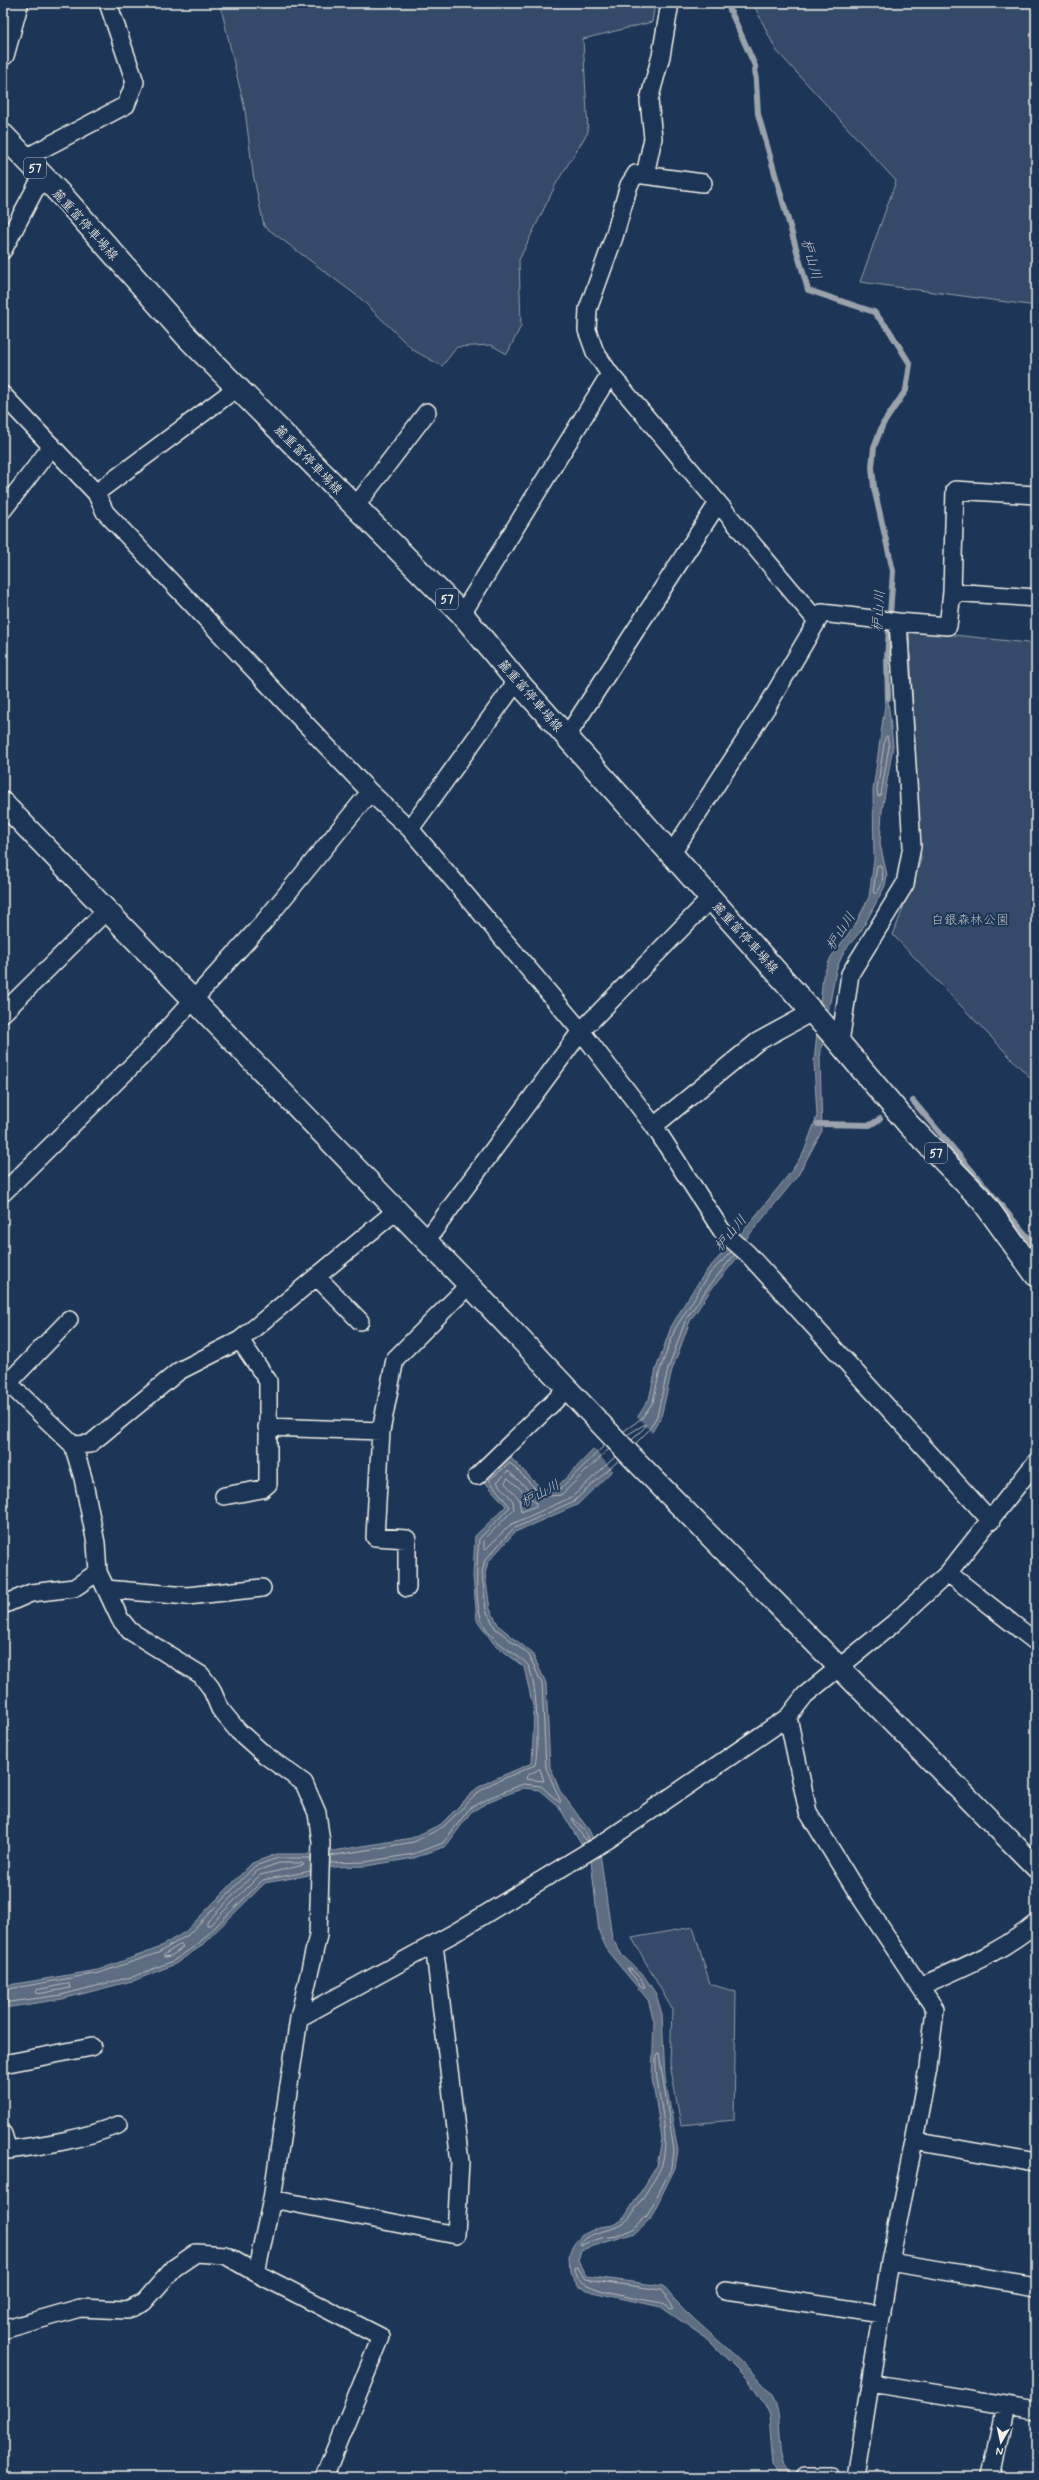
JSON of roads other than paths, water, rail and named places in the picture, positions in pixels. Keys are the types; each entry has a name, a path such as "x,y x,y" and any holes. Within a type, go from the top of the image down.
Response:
{"main road":[{"path":"3,54 16,3"},
{"name":"麓重富停車場線","path":"3,135 42,176 186,337 238,387 462,614 518,681 836,1039 909,1125 982,1200 1036,1275"}],"street":[{"path":"25,158 126,105 135,82 108,3"},
{"path":"645,175 653,138 650,100 661,56 670,3"},
{"path":"703,183 636,174 629,185 614,237 588,309 587,330 594,352 610,374 817,621"},
{"path":"3,250 42,176"},
{"path":"462,614 610,374"},
{"path":"96,493 238,387"},
{"path":"3,395 96,493 105,512 370,792 410,829 581,1031 654,1126 726,1234 747,1253 991,1521"},
{"path":"355,507 427,412"},
{"path":"3,510 52,446"},
{"path":"672,853 768,705 822,613 897,622 948,626 952,592 955,490 1036,495"},
{"path":"567,736 718,503"},
{"path":"952,592 1036,598"},
{"path":"836,1039 850,974 905,884 912,846 897,622"},
{"path":"410,829 518,681"},
{"path":"3,1193 147,1051 263,923 370,792"},
{"path":"3,803 192,1000 470,1285 633,1458 841,1667 1036,1867"},
{"path":"426,1241 581,1031 711,898"},
{"path":"3,1013 106,911"},
{"path":"654,1126 757,1042 812,1012"},
{"path":"73,1445 90,1444 179,1372 240,1340 396,1210"},
{"path":"317,1277 360,1321"},
{"path":"407,1588 407,1539 375,1538 381,1431 395,1359 470,1285"},
{"path":"69,1320 6,1380 73,1445 83,1478 96,1543 98,1572 120,1619 130,1631 201,1675 211,1688 220,1709 238,1731 265,1755 304,1783 318,1813 321,1848 318,1934 299,2018 272,2199 256,2272"},
{"path":"224,1496 262,1489 268,1484 268,1381 240,1340"},
{"path":"477,1476 568,1388"},
{"path":"267,1427 381,1431"},
{"path":"299,2018 434,1944 609,1839 788,1717 805,1694 841,1667 948,1574 1036,1462"},
{"path":"3,1606 31,1593 74,1588 98,1572"},
{"path":"948,1574 1036,1642"},
{"path":"106,1589 187,1596 262,1588"},
{"path":"788,1717 808,1812 857,1892 935,2009 914,2141 890,2262 855,2477"},
{"path":"921,1986 982,1958 1019,1938 1036,1923"},
{"path":"272,2199 456,2235 460,2162 434,1944"},
{"path":"3,2064 92,2048"},
{"path":"3,2134 6,2150 55,2144 86,2137 118,2125"},
{"path":"914,2141 1036,2163"},
{"path":"3,2330 80,2308 127,2310 144,2302 174,2268 196,2253 225,2255 381,2338 324,2477"},
{"path":"890,2262 1036,2286"},
{"path":"725,2291 882,2314"},
{"path":"871,2384 1036,2410"},
{"path":"991,2477 1006,2405"},
{"path":"806,2477 830,2477"}],"water":[{"path":"887,691 893,746 882,811 880,844 887,875 885,886 861,931 844,951 836,970 820,1057 822,1131 797,1177 746,1239 737,1258 710,1291 690,1321 672,1370 661,1417 652,1432 577,1505 515,1532 488,1562 485,1574 490,1609 499,1626 532,1653 546,1683 550,1767 560,1791 589,1830 600,1853 612,1938 622,1955 644,1976 656,1994 662,2014 665,2078 678,2151 675,2168 650,2219 635,2233 581,2250 578,2261 586,2276 663,2286 683,2309 751,2371 769,2392 777,2408 782,2454 789,2472 795,2477 782,2477 774,2464 770,2416 763,2402 746,2378 707,2339 661,2307 592,2292 578,2286 570,2273 569,2257 574,2244 582,2235 599,2227 613,2225 624,2218 657,2166 662,2139 652,2078 654,2021 648,2000 608,1952 599,1932 591,1861 559,1807 539,1790 524,1788 492,1800 471,1812 446,1846 414,1858 366,1866 332,1867 315,1874 265,1883 200,1947 175,1964 136,1980 62,1999 11,2007 3,2007 3,1986 98,1970 156,1949 185,1932 252,1863 277,1854 314,1854 412,1838 441,1824 477,1788 532,1763 534,1711 524,1667 494,1644 477,1620 473,1576 475,1536 506,1506 483,1480 510,1457 542,1489 557,1487 596,1447 639,1415 649,1399 656,1369 671,1327 688,1298 707,1270 745,1229 790,1173 804,1152 817,1116 814,1062 823,976 831,957 855,925 869,897 874,860 873,790"}],"waterway":[{"name":"枦山川","path":"727,3 755,66 758,114 808,290 874,312 889,330 910,364 906,390 883,424 874,447 872,467 874,488 893,571 887,659 888,698"},
{"path":"913,1101 1036,1247"},
{"path":"818,1124 870,1125 880,1119"}],"park label":[{"name":"白銀森林公園","path":"970,919"}]}
